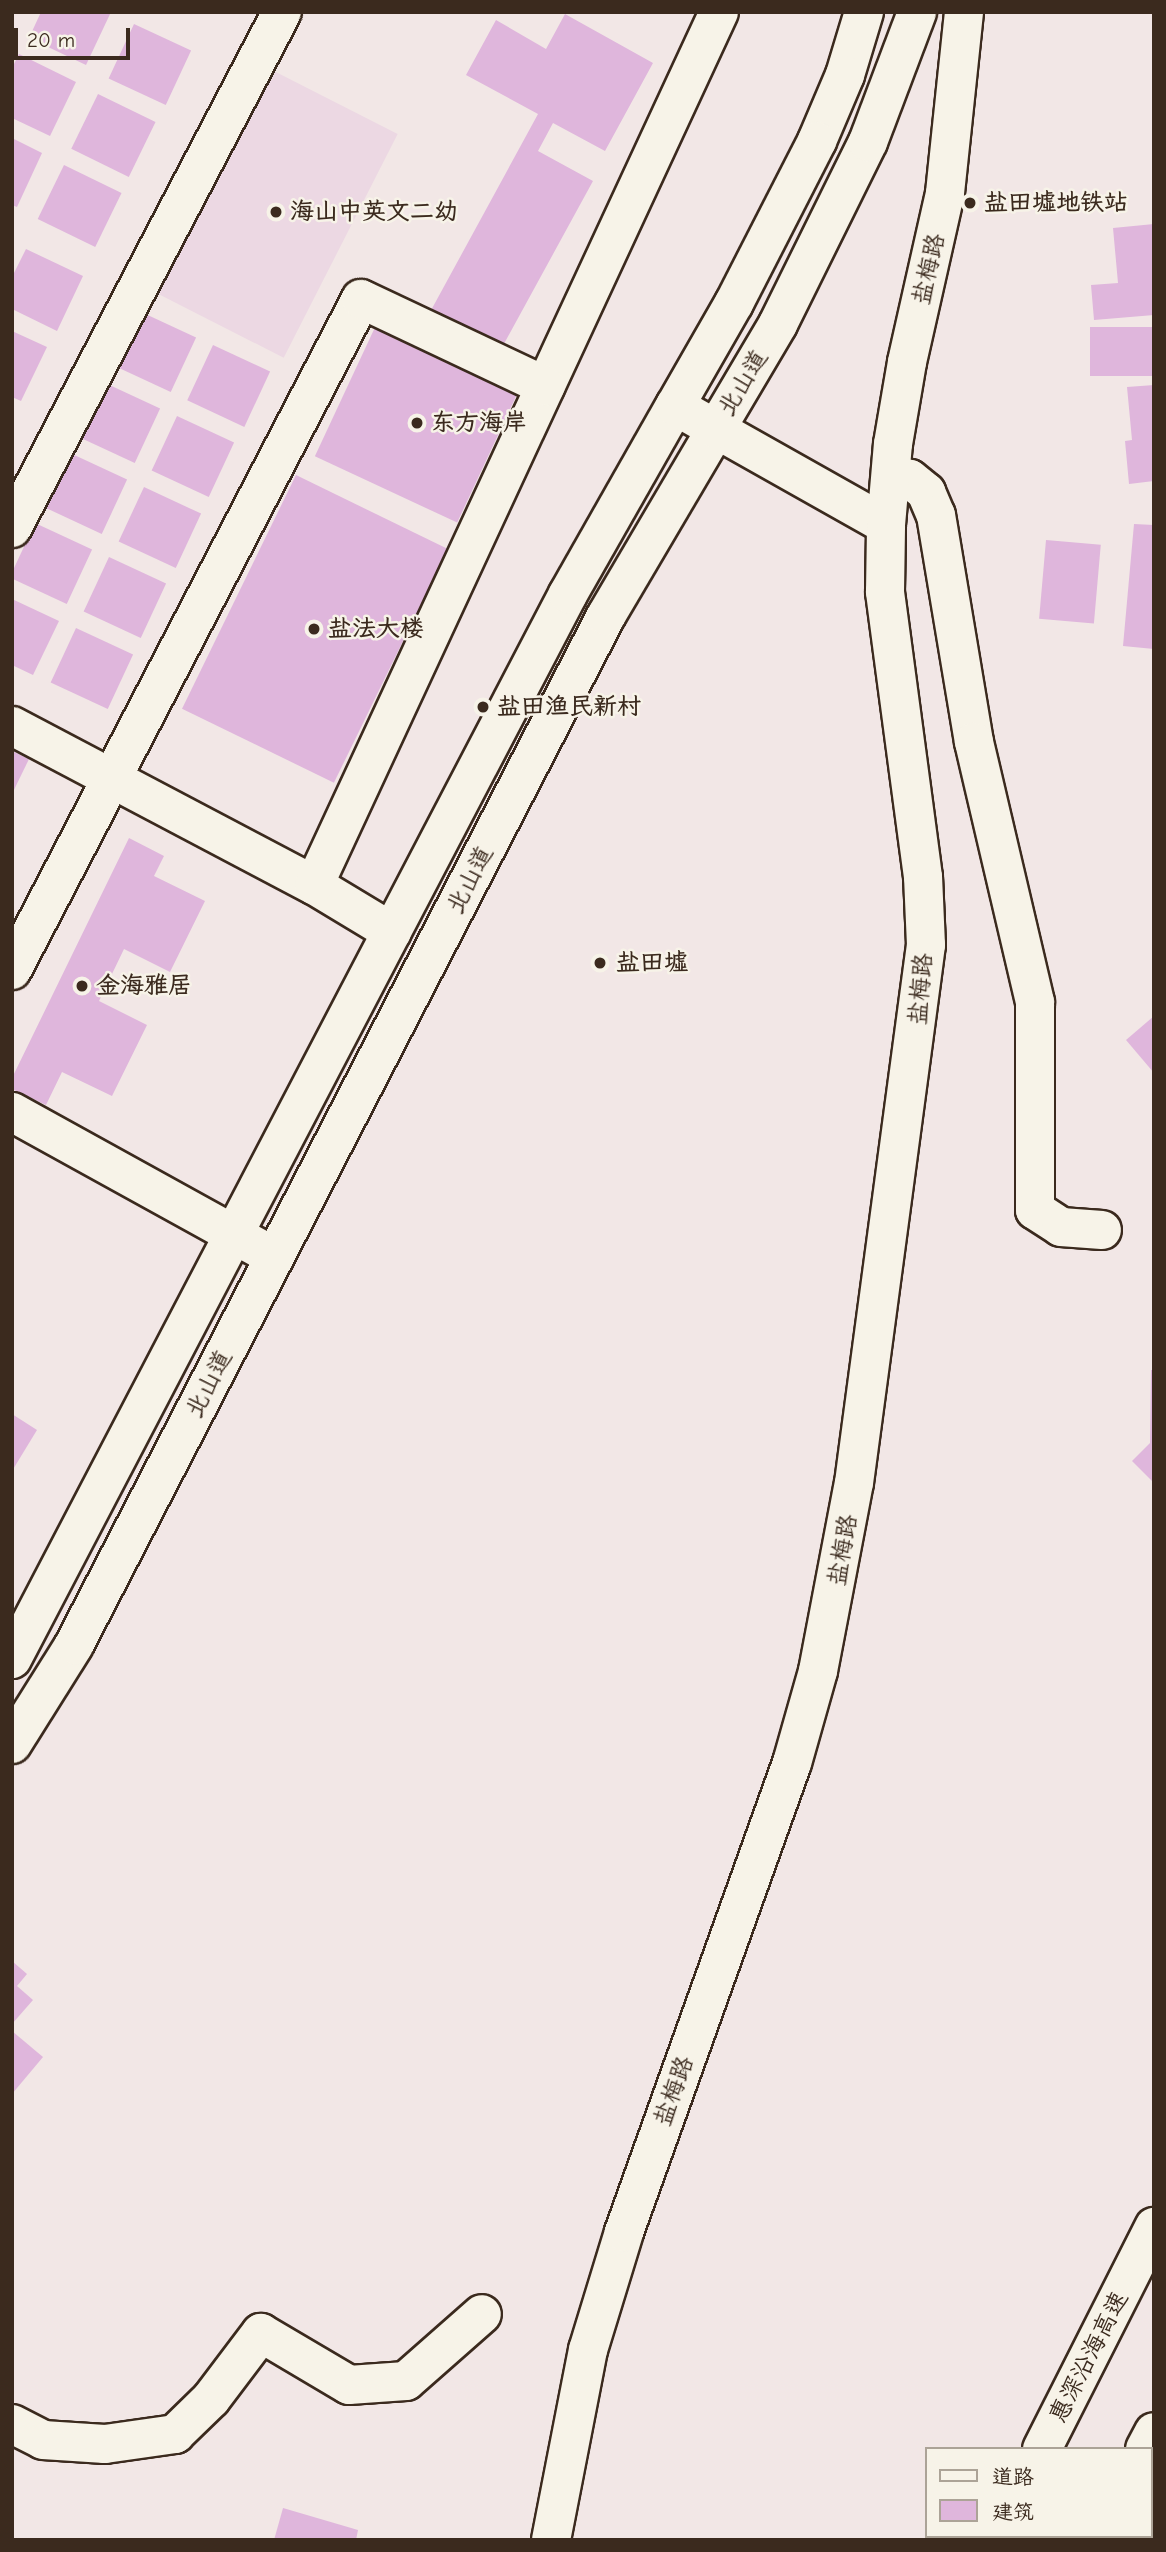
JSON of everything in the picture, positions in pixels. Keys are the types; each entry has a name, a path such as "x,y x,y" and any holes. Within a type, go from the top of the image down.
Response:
{"main road":[{"path":"12,528 282,12"},
{"path":"314,885 719,12"},
{"name":"北山道","path":"12,1659 568,594 734,303 817,141 845,75 864,12"},
{"name":"北山道","path":"12,1744 74,1645 606,616 778,324 868,142 917,12"},
{"name":"盐梅路","path":"551,2540 588,2350 624,2232 792,1763 818,1671 855,1483 926,945 923,877 885,592 886,525 907,362 945,193 964,12"},
{"path":"12,970 361,299 545,386"},
{"path":"675,406 886,525"},
{"path":"891,475 910,480 926,492 936,515 974,742 1035,1002 1035,1210 1061,1227 1102,1230"},
{"path":"12,726 314,885 392,932"},
{"path":"12,1112 275,1257"},
{"name":"惠深沿海高速","path":"1043,2447 1154,2227"},
{"path":"12,2424 43,2440 92,2443 175,2434 211,2399 261,2333 349,2385 406,2381 482,2314"}],"shaded area":[{"name":"海山中英文二幼","path":"264,66 398,134 284,358 150,290"}],"building":[{"path":"41,12 111,12 86,65 29,38"},
{"path":"565,14 653,63 605,151 553,123 538,151 593,181 499,353 429,314 538,114 466,75 496,20 546,49"},
{"path":"134,24 191,51 166,105 109,78"},
{"path":"19,54 76,82 50,136 12,118 12,68"},
{"path":"98,94 156,122 129,177 71,149"},
{"path":"12,138 42,153 17,207 12,205"},
{"path":"64,165 122,193 95,247 38,219"},
{"path":"1154,224 1154,315 1094,320 1091,285 1118,283 1113,228"},
{"path":"26,249 83,276 57,331 12,309 12,277"},
{"path":"139,311 196,338 171,392 114,365"},
{"name":"东方海岸","path":"377,323 519,389 457,523 315,456"},
{"path":"1090,327 1154,327 1154,376 1090,376"},
{"path":"12,331 47,347 21,401 12,397"},
{"path":"213,345 270,372 244,427 187,400"},
{"path":"103,382 160,409 135,463 78,436"},
{"path":"1154,385 1154,481 1129,484 1125,441 1132,440 1127,387"},
{"path":"177,416 234,443 209,497 152,470"},
{"path":"70,453 127,480 102,534 45,507"},
{"name":"盐法大楼","path":"296,475 448,549 334,783 182,709"},
{"path":"144,487 201,514 176,568 119,541"},
{"path":"35,523 92,550 67,604 12,578 12,572"},
{"path":"1134,524 1154,525 1154,649 1123,646"},
{"path":"1046,540 1101,545 1094,623 1039,619"},
{"path":"109,557 166,584 141,638 84,611"},
{"path":"12,599 59,621 33,675 12,665"},
{"path":"76,628 133,655 108,709 51,682"},
{"path":"12,751 29,759 12,794"},
{"name":"金海雅居","path":"129,838 164,856 154,876 205,901 170,972 124,949 99,1001 147,1025 112,1096 62,1072 46,1105 12,1089 12,1078"},
{"path":"1154,1016 1154,1073 1126,1040"},
{"path":"1151,1370 1154,1370 1154,1483 1132,1461 1150,1443"},
{"path":"12,1414 37,1430 12,1471"},
{"path":"12,1961 27,1974 17,1986 33,2000 12,2024"},
{"path":"12,2031 43,2057 12,2094"},
{"path":"283,2508 358,2530 356,2540 274,2540"}],"place":[{"name":"盐田墟地铁站","path":"970,203"},
{"name":"海山中英文二幼","path":"276,212"},
{"name":"东方海岸","path":"417,423"},
{"name":"盐法大楼","path":"314,629"},
{"name":"盐田渔民新村","path":"483,707"},
{"name":"盐田墟","path":"600,963"},
{"name":"金海雅居","path":"82,986"}]}
